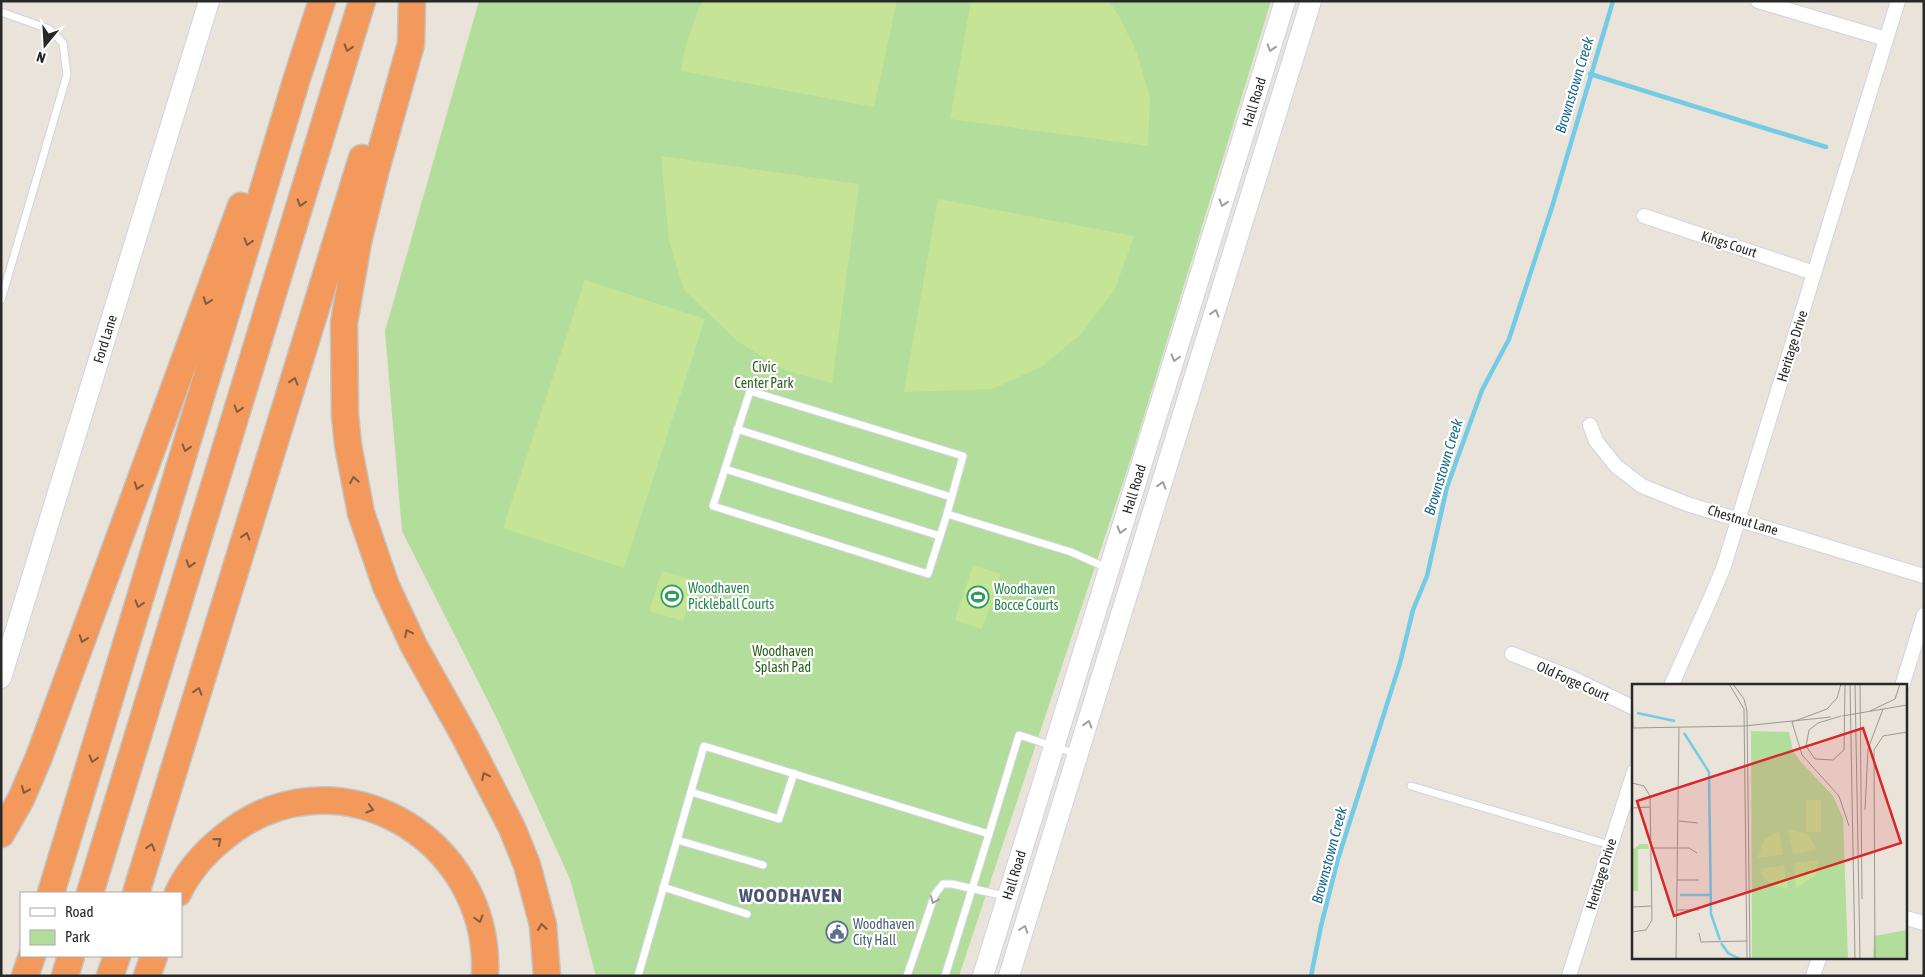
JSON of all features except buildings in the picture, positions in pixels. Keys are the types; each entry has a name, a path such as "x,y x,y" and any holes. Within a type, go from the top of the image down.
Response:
{"highway":[{"path":"51,892 297,78 322,1"},
{"path":"90,892 362,1"},
{"path":"136,892 411,1"},
{"path":"411,1 411,44 376,168 358,242 344,323 348,444 361,513 386,586 414,646 465,737 512,828 527,865 543,925 546,976"},
{"path":"1,834 21,799 39,757 278,106 297,78"},
{"path":"178,892 185,879 203,854 234,828 258,815 283,806 315,801 342,802 368,808 393,817 417,830 437,848 458,872 470,894 478,916 485,948 485,976"},
{"path":"25,976 32,957"},
{"path":"64,976 71,957"},
{"path":"110,976 116,957"},
{"path":"147,976 154,957"}],"street":[{"name":"Ford Lane","path":"1,678 208,1"},
{"name":"Hall Road","path":"983,976 1285,1"},
{"name":"Hall Road","path":"1009,976 1311,1"},
{"path":"1758,1 1886,39"},
{"name":"Heritage Drive","path":"1673,684 1712,595 1739,519 1898,1"},
{"name":"Kings Court","path":"1644,216 1814,272"},
{"path":"1200,274 1224,282"},
{"name":"Chestnut Lane","path":"1590,425 1596,440 1616,466 1642,486 1687,504 1924,576"},
{"path":"1109,569 1133,577"},
{"path":"1903,684 1924,615"},
{"name":"Old Forge Court","path":"1512,654 1570,677 1632,707"},
{"name":"Heritage Drive","path":"1569,976 1632,778"},
{"path":"1008,896 1032,904"},
{"path":"1908,919 1924,923"},
{"path":"1814,976 1818,960"}],"lane":[{"path":"1,12 49,29 63,43 67,75 1,300"},
{"path":"750,390 963,456 928,574 713,506 725,469 750,390"},
{"path":"738,430 951,497"},
{"path":"725,469 940,536"},
{"path":"946,514 1071,552 1109,569"},
{"path":"945,976 1019,734 1078,754"},
{"path":"638,976 704,746 989,834"},
{"path":"691,792 779,819 794,773"},
{"path":"1411,786 1610,845"},
{"path":"677,840 763,865"},
{"path":"907,976 936,894 942,884 952,884 1008,896"},
{"path":"663,887 747,914"}],"green space":[{"name":"Civic Center Park","path":"479,1 1271,1 1132,455 959,976 596,976 570,879 497,719 402,531 385,331"},
{"path":"704,1 897,1 874,107 681,71 685,48 699,7"},
{"path":"971,1 1109,1 1119,16 1136,51 1150,97 1148,146 950,119"},
{"path":"661,156 859,184 832,383 787,371 737,341 684,290 669,241"},
{"path":"938,199 1134,236 1115,289 1081,334 1044,365 993,389 904,392"},
{"path":"585,280 705,319 624,568 503,528"},
{"name":"Woodhaven Bocce Courts","path":"973,565 1001,574 982,629 955,620"},
{"name":"Woodhaven Pickleball Courts","path":"662,571 695,581 683,621 649,611"}],"waterway":[{"name":"Brownstown Creek","path":"1311,976 1338,859 1400,663 1413,610 1427,576 1447,487 1482,390 1509,339 1552,207 1613,1"},
{"path":"1590,74 1826,147"}],"place":[{"name":"Woodhaven Pickleball Courts","path":"672,596"},
{"name":"Woodhaven Bocce Courts","path":"978,597"},
{"name":"Woodhaven City Hall","path":"837,932"}],"district":[{"name":"WOODHAVEN","path":"791,895"}],"park label":[{"name":"Woodhaven Splash Pad","path":"783,660"}]}
